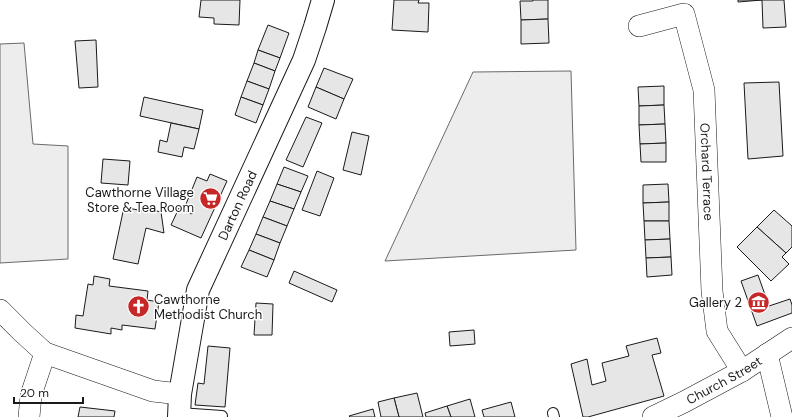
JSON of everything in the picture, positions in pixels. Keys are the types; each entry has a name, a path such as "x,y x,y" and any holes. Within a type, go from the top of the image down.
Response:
{"street":[{"name":"Darton Road","path":"179,408 198,290 304,60 323,0"},
{"name":"Orchard Terrace","path":"639,26 684,14 704,90 712,291 717,330 742,371"},
{"path":"0,310 45,353 153,391 179,408"},
{"name":"Church Street","path":"653,417 742,371 792,338"},
{"path":"29,417 31,395 45,353"},
{"path":"767,354 782,417"}],"lane":[{"path":"179,408 222,416"}],"shaded area":[{"path":"24,43 33,144 68,146 68,259 0,263 0,44"},
{"path":"571,71 576,250 385,261 473,72"}],"building":[{"path":"201,0 240,0 239,25 214,24 214,18 199,17"},
{"path":"394,0 419,0 418,3 429,3 428,32 392,30"},
{"path":"548,0 548,19 521,20 520,1"},
{"path":"738,0 762,0 738,2"},
{"path":"762,0 784,0 786,27 763,28"},
{"path":"548,19 549,43 521,44 521,20"},
{"path":"268,25 289,33 280,58 258,50"},
{"path":"96,40 98,87 79,88 75,41"},
{"path":"258,50 280,58 275,71 254,63"},
{"path":"254,63 275,71 269,89 247,81"},
{"path":"324,68 353,79 344,99 316,87"},
{"path":"247,81 269,89 263,105 241,97"},
{"path":"779,82 783,156 748,159 744,83"},
{"path":"664,86 664,105 639,106 638,87"},
{"path":"316,87 344,99 336,119 308,107"},
{"path":"144,97 203,110 199,129 140,116"},
{"path":"241,97 263,105 256,123 235,115"},
{"path":"664,105 665,124 639,125 639,106"},
{"path":"306,117 322,123 303,167 286,160"},
{"path":"171,123 199,129 194,149 184,147 182,157 158,152 160,140 167,142"},
{"path":"665,124 666,143 640,144 639,125"},
{"path":"352,132 369,136 361,175 343,170"},
{"path":"666,143 666,162 641,162 640,144"},
{"path":"103,159 130,161 128,185 101,183"},
{"path":"284,167 308,176 301,192 277,184"},
{"path":"317,171 334,178 320,216 302,210"},
{"path":"210,174 227,181 201,238 171,225 179,208 192,214 194,207 186,204 197,177 207,181"},
{"path":"277,184 301,192 294,209 270,201"},
{"path":"668,184 669,202 643,203 643,185"},
{"path":"270,201 294,209 287,226 263,217"},
{"path":"669,202 669,221 644,221 643,203"},
{"path":"124,207 147,212 148,209 161,212 164,233 146,228 138,264 113,259"},
{"path":"774,210 792,226 792,247 786,253 757,227"},
{"path":"263,217 287,226 280,243 256,234"},
{"path":"644,221 669,221 670,239 645,240"},
{"path":"757,227 786,253 782,257 789,264 771,281 737,247"},
{"path":"256,234 280,243 274,260 249,250"},
{"path":"670,239 671,257 646,258 645,240"},
{"path":"249,250 274,260 267,277 241,267"},
{"path":"671,257 672,275 647,277 646,258"},
{"path":"294,271 337,290 332,302 289,283"},
{"name":"Gallery 2","path":"758,275 769,306 790,299 792,313 757,326 741,281"},
{"path":"94,276 110,279 109,286 148,291 147,300 159,302 155,329 122,325 122,330 111,328 111,334 75,328 76,315 83,316 88,284 93,285"},
{"path":"256,303 273,304 272,335 254,335"},
{"path":"474,330 475,344 450,346 449,332"},
{"path":"657,338 661,353 652,355 664,396 588,417 583,417 571,364 587,359 592,385 606,381 602,363 629,356 626,346"},
{"path":"208,346 230,348 225,407 195,405 198,383 204,384"},
{"path":"417,393 423,417 399,417 394,398"},
{"path":"394,398 399,417 381,417 378,402"},
{"path":"470,399 475,417 451,417 447,406"},
{"path":"511,402 515,417 484,417 482,410"},
{"path":"447,406 451,417 426,417 425,413"},
{"path":"80,407 115,411 114,417 78,417"},
{"path":"373,409 375,417 349,416"}],"place":[{"name":"Cawthorne Village Store & Tea Room","path":"210,199"},
{"name":"Gallery 2","path":"758,302"},
{"name":"Cawthorne Methodist Church","path":"139,306"}]}
